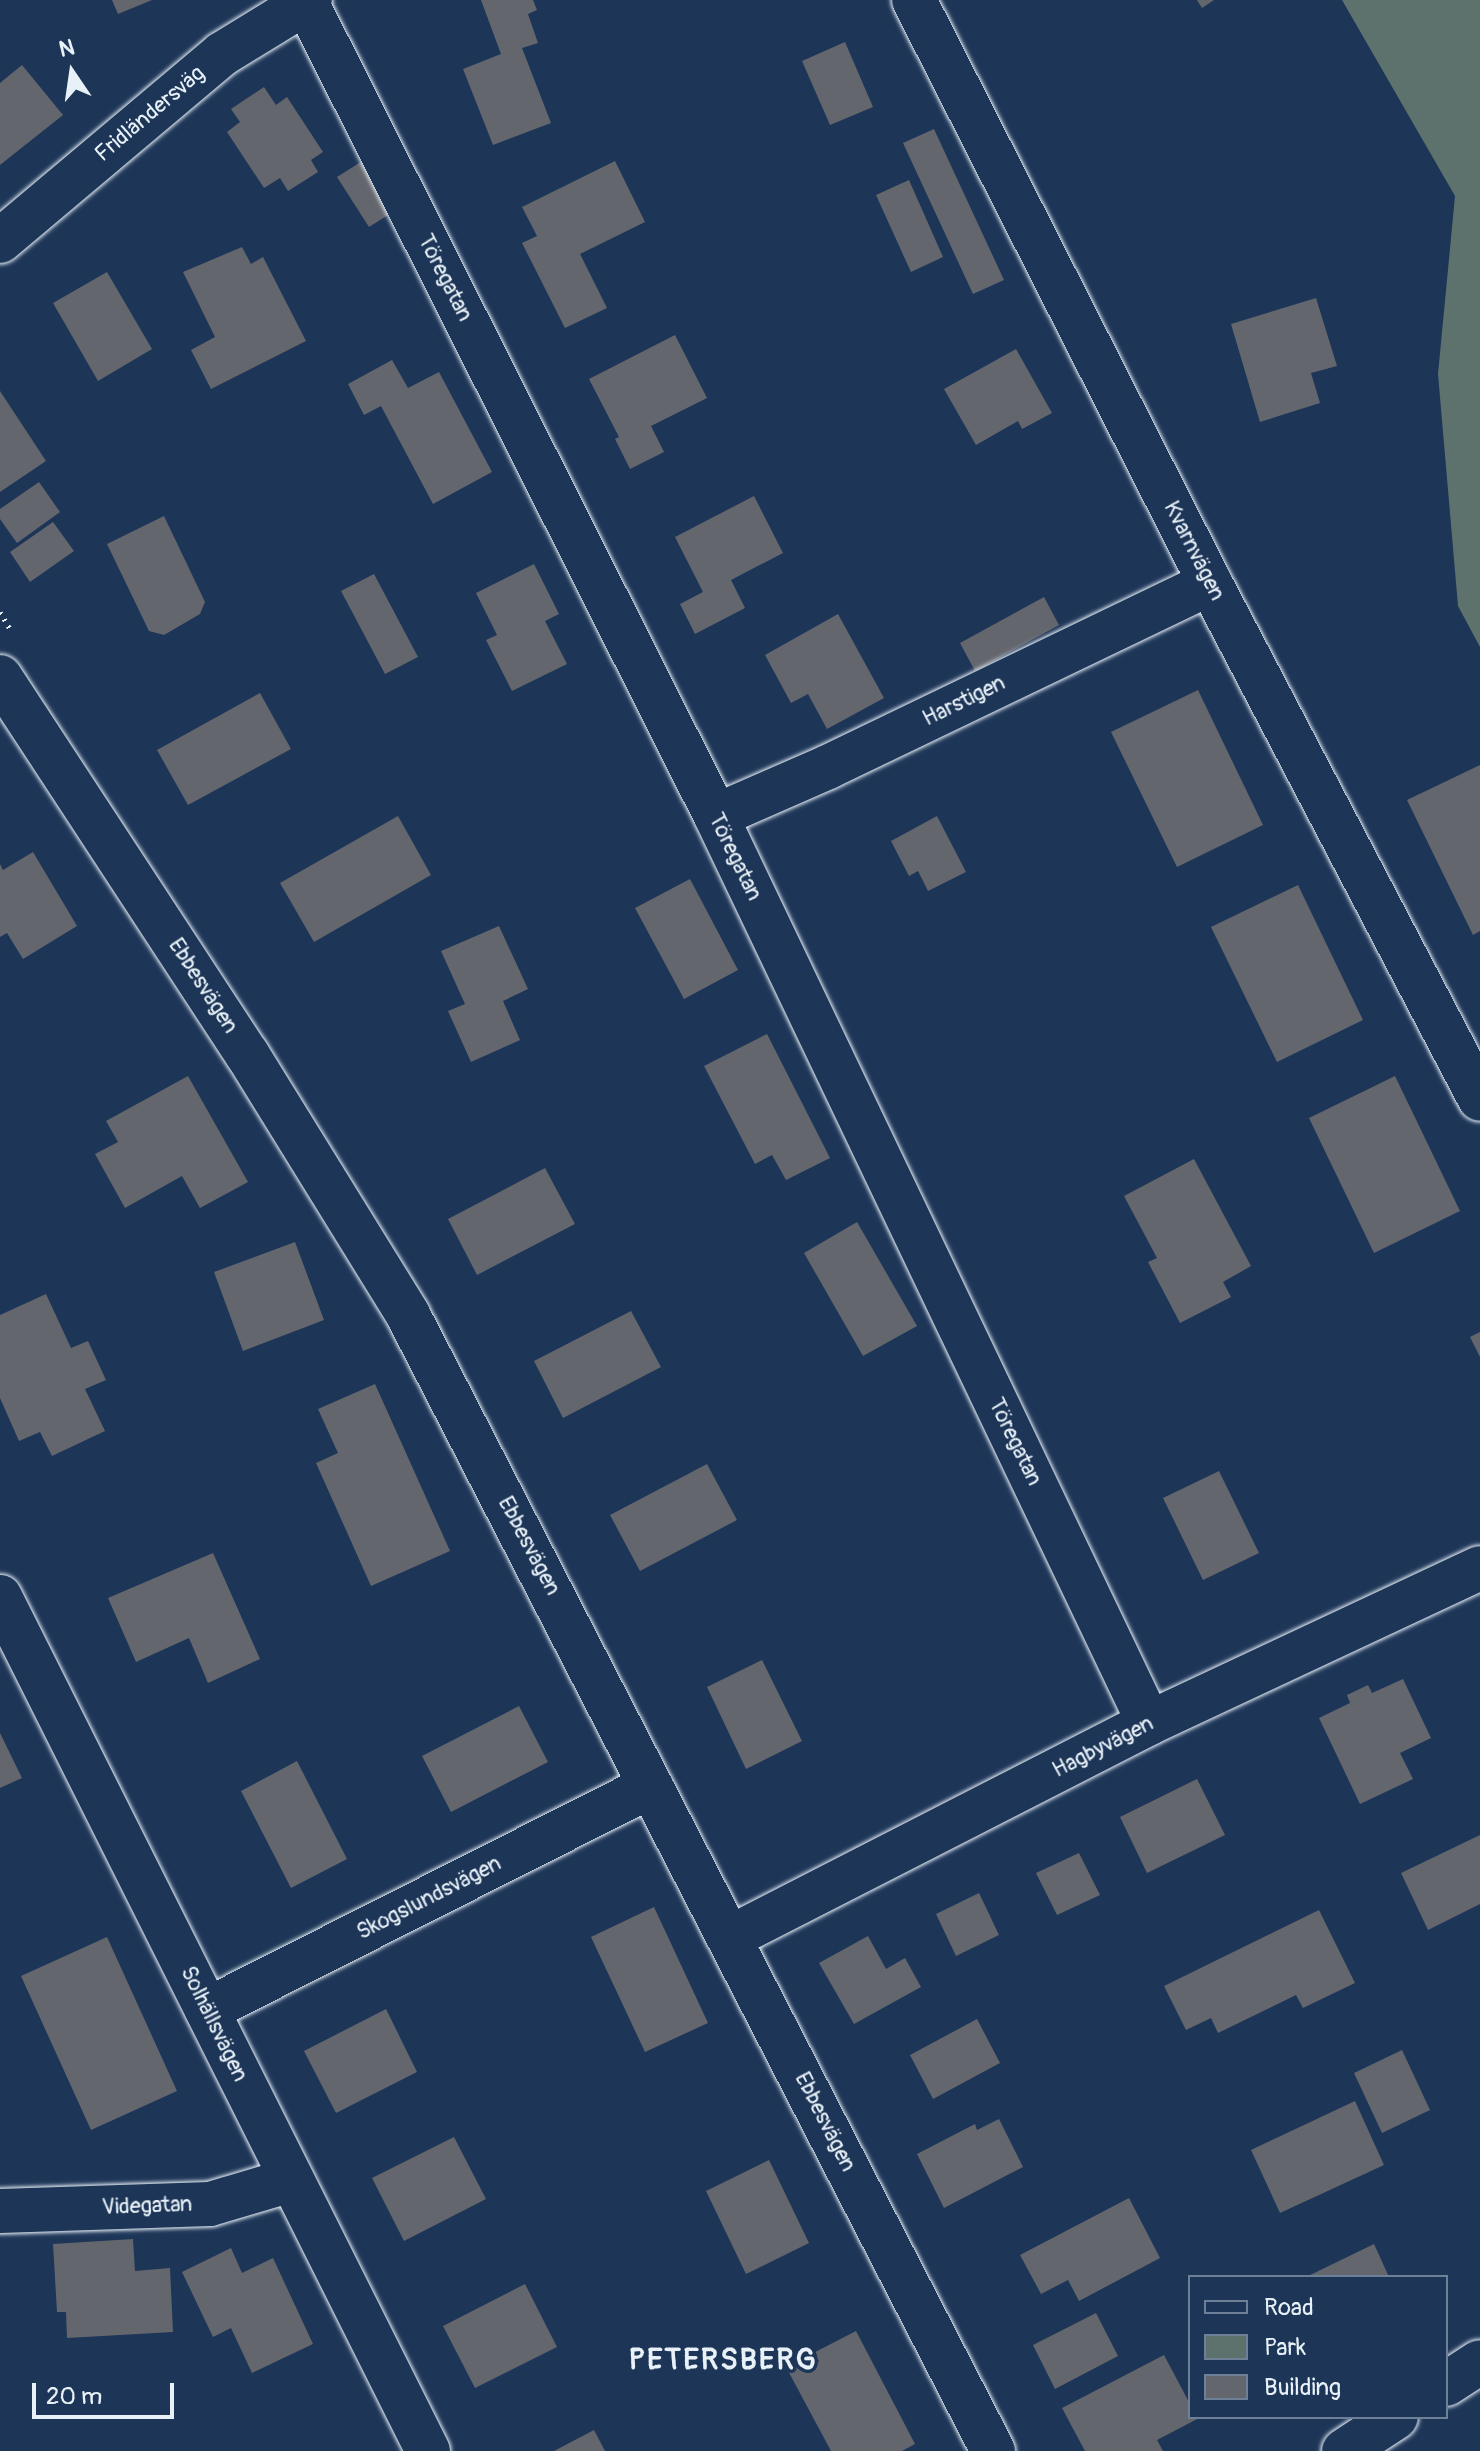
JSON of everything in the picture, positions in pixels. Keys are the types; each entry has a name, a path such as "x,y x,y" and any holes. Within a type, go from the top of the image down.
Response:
{"street":[{"name":"Kvarnvägen","path":"914,0 1210,583 1480,1099"},
{"name":"Fridländersväg","path":"0,241 222,54 307,1"},
{"name":"Töregatan","path":"307,1 716,816 1149,1723"},
{"name":"Harstigen","path":"716,816 828,767 1210,583"},
{"name":"Ebbesvägen","path":"0,677 247,1054 408,1315 993,2451"},
{"name":"Hagbyvägen","path":"731,1937 1149,1723 1480,1568"},
{"name":"Solhällsvägen","path":"0,1597 428,2451"},
{"name":"Skogslundsvägen","path":"207,2010 651,1786"},
{"name":"Videgatan","path":"0,2211 210,2204 291,2180"},
{"path":"1448,2383 1480,2362"},
{"path":"1344,2451 1393,2419"}],"green space":[{"path":"1342,0 1480,0 1480,647 1458,606 1438,374 1455,196"}],"building":[{"path":"112,0 152,0 118,14"},
{"path":"481,0 533,0 537,10 528,14 538,43 522,48 551,123 493,145 463,69 501,54"},
{"path":"1197,0 1214,0 1202,8"},
{"path":"845,42 873,107 830,125 802,61"},
{"path":"22,65 63,115 0,165 0,83"},
{"path":"264,87 276,105 287,97 323,152 311,160 318,172 288,191 280,178 264,188 227,132 240,122 231,109"},
{"path":"934,129 1004,280 973,294 903,143"},
{"path":"364,160 396,210 369,227 337,177"},
{"path":"615,161 645,222 580,254 607,308 565,328 522,243 537,236 522,207"},
{"path":"909,180 943,257 911,272 876,195"},
{"path":"242,247 251,264 263,257 306,341 211,389 191,350 215,337 183,272"},
{"path":"107,272 152,349 98,381 53,303"},
{"path":"1316,298 1337,366 1311,373 1320,403 1260,422 1231,324"},
{"path":"675,335 707,398 651,426 664,452 630,469 615,439 619,437 589,379"},
{"path":"1016,349 1052,413 1022,429 1018,421 976,445 944,389"},
{"path":"392,360 408,388 439,372 492,472 433,504 381,406 364,415 348,384"},
{"path":"0,391 46,461 0,492"},
{"path":"39,482 60,512 17,543 0,519 0,509"},
{"path":"754,496 783,553 731,580 745,608 695,634 680,604 703,592 675,537"},
{"path":"164,516 205,602 200,614 164,635 149,631 107,544"},
{"path":"53,522 74,551 30,582 10,552"},
{"path":"534,564 559,614 545,621 567,664 512,691 486,640 497,635 476,593"},
{"path":"374,574 418,657 385,674 341,591"},
{"path":"1044,597 1059,625 975,671 960,643"},
{"path":"838,614 884,698 827,729 808,694 791,703 765,655"},
{"path":"1198,690 1263,825 1177,867 1111,732"},
{"path":"260,693 291,749 188,805 157,750"},
{"path":"1480,765 1480,931 1473,935 1407,800"},
{"path":"398,816 431,875 314,942 280,883"},
{"path":"937,816 966,872 928,891 918,871 909,876 891,841"},
{"path":"33,852 77,926 23,959 7,933 0,937 0,864 3,870"},
{"path":"690,879 738,970 684,999 635,908"},
{"path":"1298,885 1363,1020 1277,1062 1211,927"},
{"path":"499,926 528,989 503,1001 520,1040 471,1062 448,1011 465,1004 441,951"},
{"path":"767,1034 830,1158 786,1180 772,1155 755,1164 704,1066"},
{"path":"188,1076 248,1182 200,1208 182,1176 125,1208 95,1154 118,1142 106,1121"},
{"path":"1395,1076 1460,1211 1374,1253 1309,1118"},
{"path":"1194,1159 1251,1266 1223,1282 1231,1297 1180,1323 1148,1262 1157,1258 1124,1196"},
{"path":"545,1168 575,1224 477,1275 448,1219"},
{"path":"857,1222 917,1326 863,1356 804,1253"},
{"path":"295,1242 324,1320 243,1351 214,1272"},
{"path":"46,1294 71,1348 88,1341 106,1380 85,1389 105,1431 52,1456 40,1432 19,1441 0,1398 0,1315"},
{"path":"631,1311 661,1367 563,1418 534,1361"},
{"path":"1480,1332 1480,1357 1470,1337"},
{"path":"375,1384 450,1551 371,1586 316,1463 338,1453 318,1409"},
{"path":"707,1464 737,1520 640,1571 610,1515"},
{"path":"1219,1471 1259,1553 1203,1580 1163,1498"},
{"path":"213,1553 260,1659 208,1683 189,1638 136,1662 108,1598"},
{"path":"762,1660 802,1741 746,1769 707,1687"},
{"path":"1403,1679 1431,1738 1400,1753 1413,1779 1360,1804 1319,1718 1350,1703 1347,1695 1368,1685 1372,1693"},
{"path":"519,1706 548,1762 451,1812 422,1756"},
{"path":"0,1733 22,1778 0,1788"},
{"path":"297,1761 347,1859 291,1888 241,1791"},
{"path":"1197,1779 1225,1835 1147,1873 1120,1817"},
{"path":"1480,1835 1480,1904 1428,1930 1401,1873"},
{"path":"1079,1853 1100,1895 1057,1915 1036,1873"},
{"path":"979,1893 999,1935 956,1956 936,1914"},
{"path":"654,1907 708,2023 645,2052 591,1937"},
{"path":"1319,1910 1355,1983 1303,2008 1296,1995 1218,2033 1211,2018 1186,2030 1164,1986"},
{"path":"868,1936 886,1969 905,1958 921,1987 854,2024 819,1963"},
{"path":"107,1937 177,2091 91,2130 21,1976"},
{"path":"386,2009 417,2072 336,2113 304,2051"},
{"path":"977,2019 1000,2063 933,2099 910,2055"},
{"path":"1402,2050 1430,2110 1382,2133 1354,2073"},
{"path":"1355,2101 1384,2165 1280,2213 1251,2150"},
{"path":"999,2119 1023,2167 944,2208 917,2154 975,2124 977,2130"},
{"path":"454,2137 486,2199 404,2241 372,2178"},
{"path":"769,2160 809,2243 746,2274 706,2191"},
{"path":"1129,2198 1160,2258 1079,2301 1068,2280 1041,2294 1020,2255"},
{"path":"133,2239 135,2271 170,2268 173,2332 67,2338 66,2312 57,2312 53,2244"},
{"path":"1374,2244 1388,2275 1310,2275"},
{"path":"231,2248 242,2273 273,2258 313,2344 252,2373 231,2328 213,2337 182,2272"},
{"path":"525,2284 557,2347 475,2388 443,2326"},
{"path":"1096,2313 1118,2356 1055,2389 1033,2345"},
{"path":"856,2331 915,2444 902,2451 831,2451 786,2367"},
{"path":"1164,2355 1188,2400 1188,2419 1197,2419 1157,2440 1163,2451 1085,2451 1062,2408"},
{"path":"594,2430 605,2451 554,2451"}],"district":[{"name":"PETERSBERG","path":"723,2360"}]}
